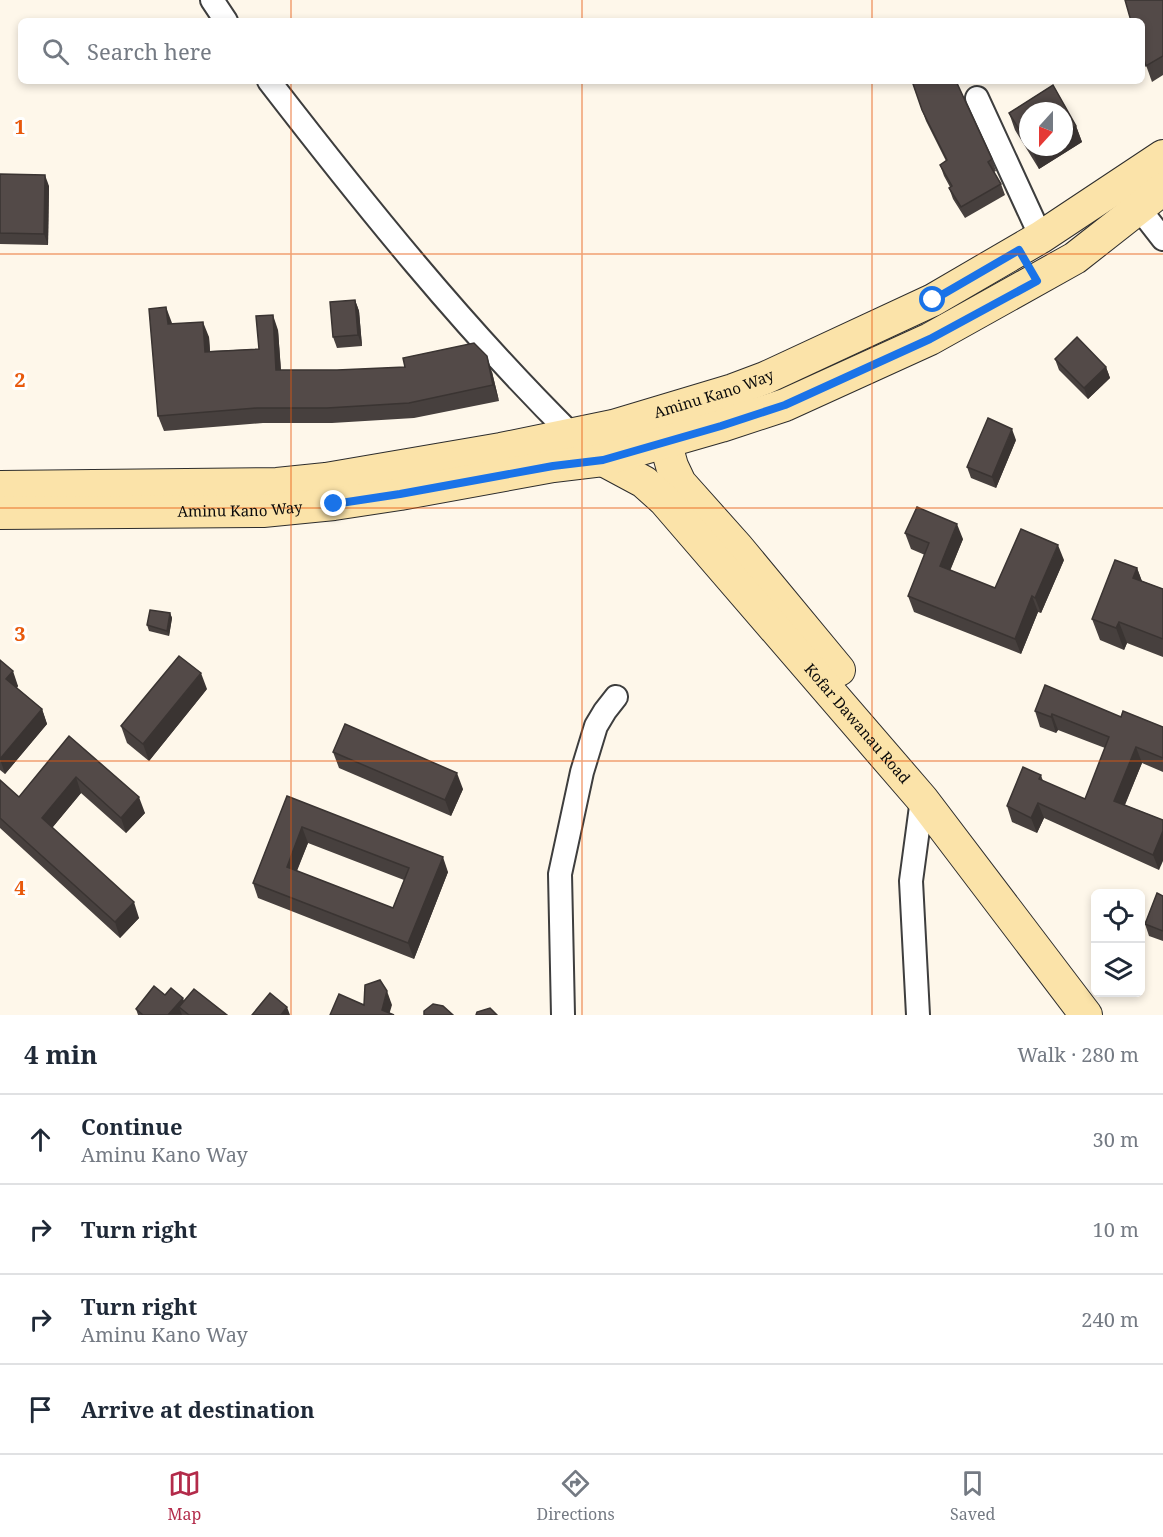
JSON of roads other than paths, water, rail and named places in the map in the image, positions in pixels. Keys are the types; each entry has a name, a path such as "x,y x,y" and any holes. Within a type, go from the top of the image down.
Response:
{"main road":[{"name":"Aminu Kano Way","path":"0,487 277,484 326,479 572,435 643,418 765,378 933,300 1030,244 1163,156"},
{"name":"Aminu Kano Way","path":"0,513 275,510 400,494 553,466 603,460 785,405 930,339 1075,258 1163,189"},
{"path":"1030,244 1037,281"},
{"name":"Kofar Dawanau Road","path":"665,441 672,466 680,483 738,548 954,806 1110,1015"},
{"name":"Kofar Dawanau Road","path":"603,460 644,482 664,500 922,799 1086,1015"}],"street":[{"path":"212,0 224,18"},
{"path":"271,84 346,181 388,231 531,394 572,435"},
{"path":"977,98 1030,244"},
{"path":"1138,207 1163,239"},
{"path":"563,1015 560,874 582,772 596,726 616,697"},
{"path":"918,1015 911,881 922,799"}]}
